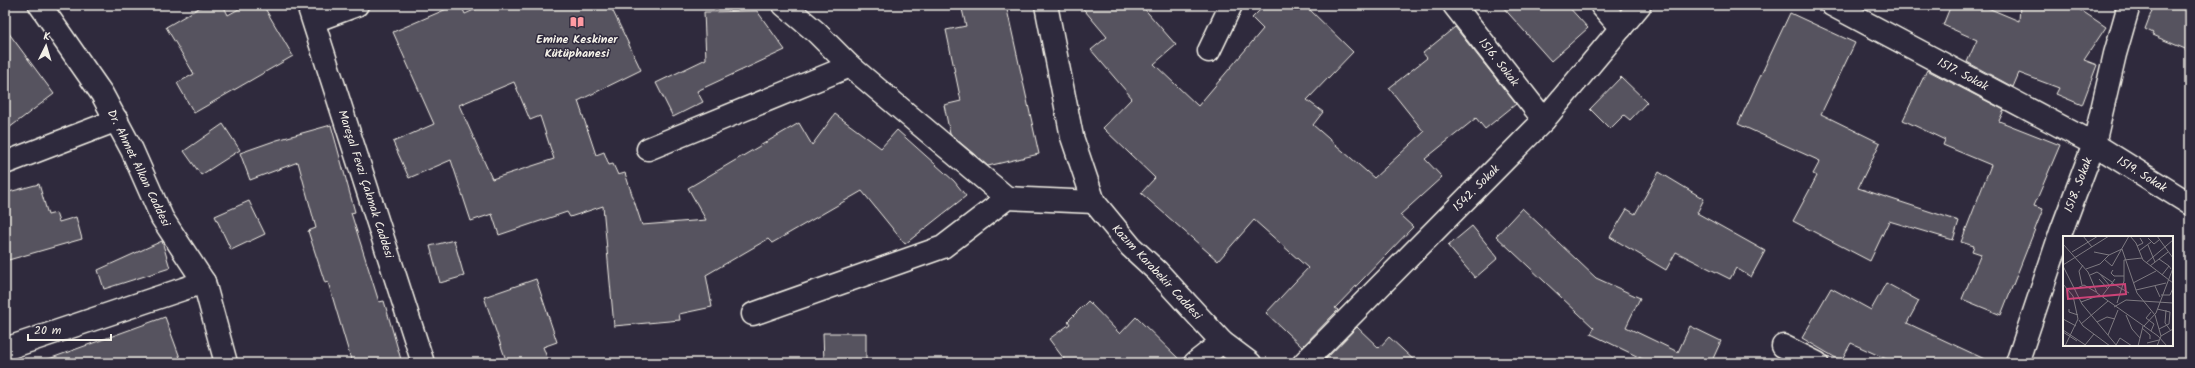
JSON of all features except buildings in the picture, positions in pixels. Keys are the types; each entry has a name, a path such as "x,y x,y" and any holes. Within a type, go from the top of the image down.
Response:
{"street":[{"name":"Dr. Ahmet Alkan Caddesi","path":"40,5 95,82 117,120 162,218 204,282 226,363"},
{"path":"311,13 357,5"},
{"path":"784,5 816,32 850,66 1007,198 1094,202"},
{"name":"Kazım Karabekir Caddesi","path":"1046,5 1072,137 1094,202 1131,247 1157,271 1222,342 1250,363"},
{"path":"1209,51 1231,5"},
{"name":"1516. Sokak","path":"1454,5 1544,120"},
{"path":"1601,5 1621,28"},
{"name":"1542. Sokak","path":"1304,363 1544,120 1640,5"},
{"name":"1517. Sokak","path":"1832,5 2094,144"},
{"name":"1518. Sokak","path":"2018,363 2061,232 2094,144 2115,54 2129,5"},
{"name":"Mareşal Fevzi Çakmak Caddesi","path":"311,13 423,363"},
{"path":"648,149 850,66"},
{"path":"5,163 117,120"},
{"name":"1519. Sokak","path":"2094,144 2190,204"},
{"path":"753,314 942,247 1007,198"},
{"path":"5,349 204,282"},
{"path":"1195,363 1222,342"},
{"path":"1783,346 1817,363"}],"place":[{"name":"Emine Keskiner Kütüphanesi","path":"577,22"}]}
